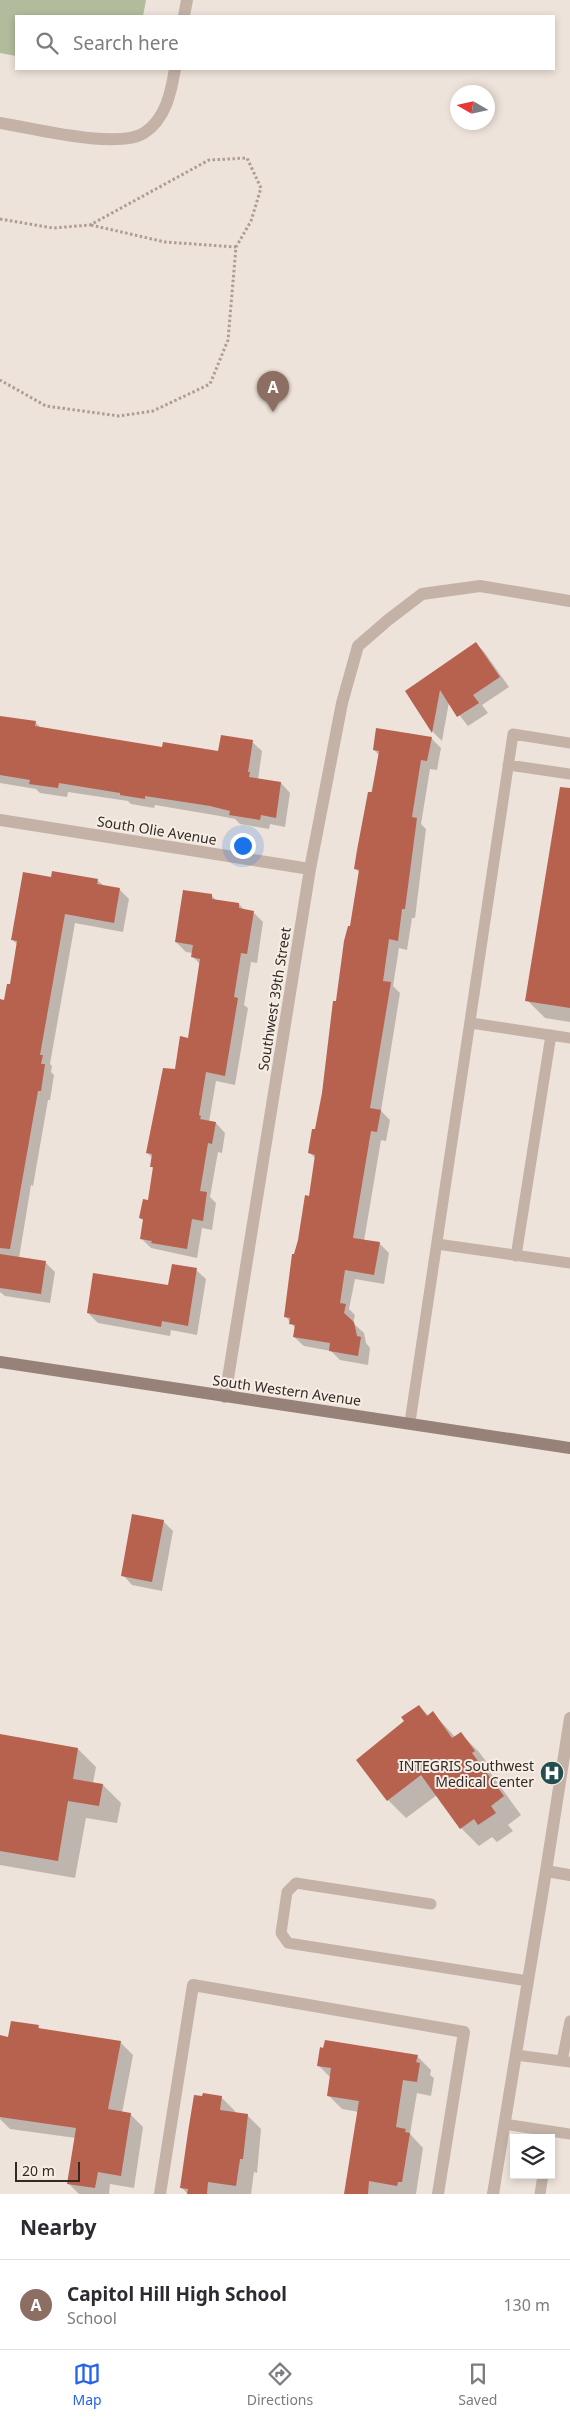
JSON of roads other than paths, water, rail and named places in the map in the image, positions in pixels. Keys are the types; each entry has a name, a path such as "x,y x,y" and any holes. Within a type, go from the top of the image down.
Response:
{"main road":[{"name":"South Western Avenue","path":"0,1362 225,1397 410,1422 570,1448"}],"street":[{"path":"184,15 186,0"},
{"path":"0,123 104,139 133,137 144,133 161,116 167,103 175,70"},
{"name":"Southwest 39th Street","path":"225,1397 310,869 342,703 358,646 422,594 480,586 570,601"},
{"name":"South Olie Avenue","path":"0,820 310,869"},
{"path":"493,2194 570,1718"},
{"path":"546,1871 570,1875"},
{"path":"160,2194 193,1985 464,2032 438,2194"}],"lane":[{"path":"410,1422 513,734 570,743"},
{"path":"508,765 570,774"},
{"path":"471,1023 570,1038"},
{"path":"516,1256 551,1035"},
{"path":"437,1244 570,1264"},
{"path":"431,1904 296,1883 287,1892 280,1933 288,1943 528,1981"},
{"path":"516,2054 566,2062 570,2021"},
{"path":"504,2124 549,2134"},
{"path":"555,2134 570,2134"},
{"path":"540,2194 542,2179"}],"place":[{"name":"Capitol Hill High School","path":"273,412"},
{"name":"INTEGRIS Southwest Medical Center","path":"552,1773"}]}
